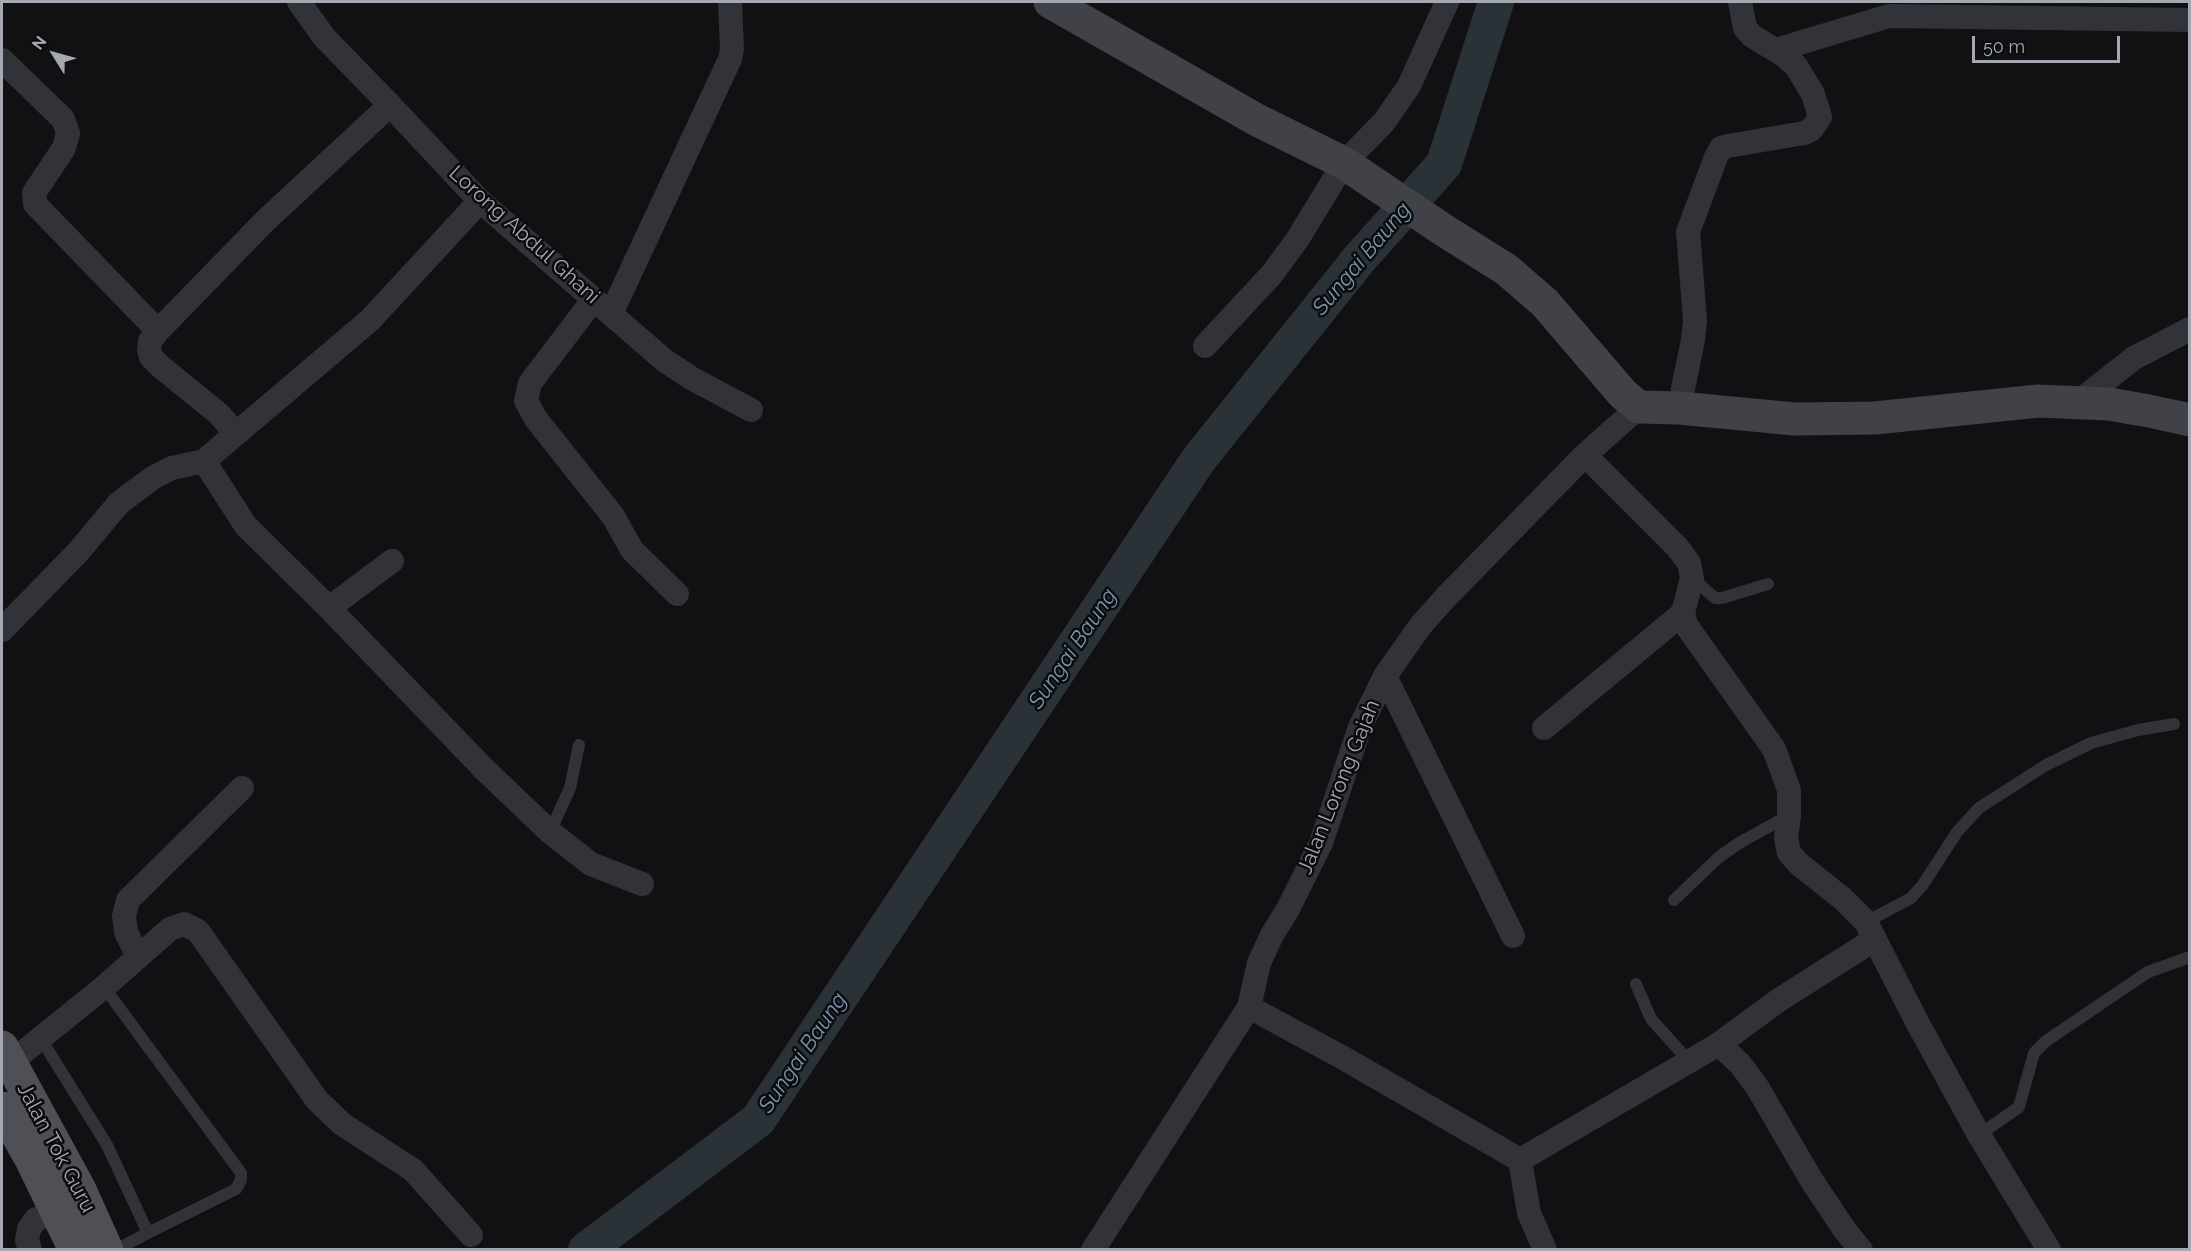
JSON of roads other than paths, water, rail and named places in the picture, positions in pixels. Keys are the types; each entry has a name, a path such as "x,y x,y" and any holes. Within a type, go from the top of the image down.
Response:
{"main road":[{"name":"Jalan Tok Guru","path":"6,1054 80,1190 107,1250"},
{"name":"Jalan Tok Guru","path":"2,1108 31,1159 75,1250"}],"street":[{"name":"Lorong Abdul Ghani","path":"299,2 324,37 480,201 664,360 691,378 751,410"},
{"path":"678,594 632,550 613,516 536,419 526,401 530,383 602,307 731,56 730,2"},
{"path":"1204,346 1272,274 1297,240 1345,163 1384,122 1409,86 1447,2"},
{"path":"1679,408 1695,320 1688,232 1716,157 1721,148 1728,146 1804,133 1811,130 1820,117 1813,94 1796,66 1776,50 1752,36 1745,28 1740,2"},
{"path":"1061,4 1257,120 1345,163 1507,270 1545,303 1623,394 1639,407 1679,408 1795,419 1875,418 2038,401 2109,404 2190,420"},
{"path":"1776,50 1889,16 2190,20"},
{"path":"2,60 63,119 68,133 64,148 34,193 35,204 158,331"},
{"path":"236,434 219,414 151,357 148,350 150,341 265,221 390,105"},
{"path":"2,630 79,551 119,504 135,490 163,472 204,461 370,320 480,201"},
{"path":"2077,403 2134,358 2190,329"},
{"name":"Jalan Lorong Gajah","path":"1093,1250 1249,1007 1259,963 1321,843 1360,727 1385,676 1427,617 1585,455 1639,407"},
{"path":"1585,455 1677,547 1689,563 1692,578 1683,613 1686,625 1774,749 1789,790 1789,816 1785,837 1789,853 1799,864 1844,899 1870,931 1979,1135 2049,1250"},
{"path":"204,461 246,526 329,608 484,769 550,832 594,866 642,884"},
{"path":"329,608 392,561"},
{"path":"1544,728 1683,613"},
{"path":"1385,676 1513,936"},
{"path":"138,957 126,932 124,916 128,900 242,788"},
{"path":"6,1054 41,1039 170,929 184,924 198,931 317,1100 342,1124 413,1170 471,1234"},
{"path":"1520,1160 1719,1044 1870,931"},
{"path":"1249,1007 1347,1060 1520,1160"},
{"path":"1719,1044 1740,1064 1756,1085 1812,1181 1861,1250"},
{"path":"1520,1160 1529,1213 1545,1250"},
{"path":"30,1250 27,1240 28,1229 36,1219 58,1213"}],"lane":[{"path":"1692,578 1715,598 1768,584"},
{"path":"1870,931 1911,898 1922,886 1956,832 1979,808 2046,765 2091,743 2138,729 2174,723"},
{"path":"550,832 570,788 579,745"},
{"path":"1674,900 1719,857 1739,843 1789,816"},
{"path":"1979,1135 2019,1107 2034,1053 2046,1041 2148,972 2190,957"},
{"path":"1636,984 1651,1019 1690,1062"},
{"path":"104,987 241,1173 241,1180 236,1189 115,1250"},
{"path":"41,1039 107,1145 148,1233"}],"waterway":[{"name":"Sungai Baung","path":"586,1250 758,1120 1199,459 1360,258 1444,164 1496,2"}]}
